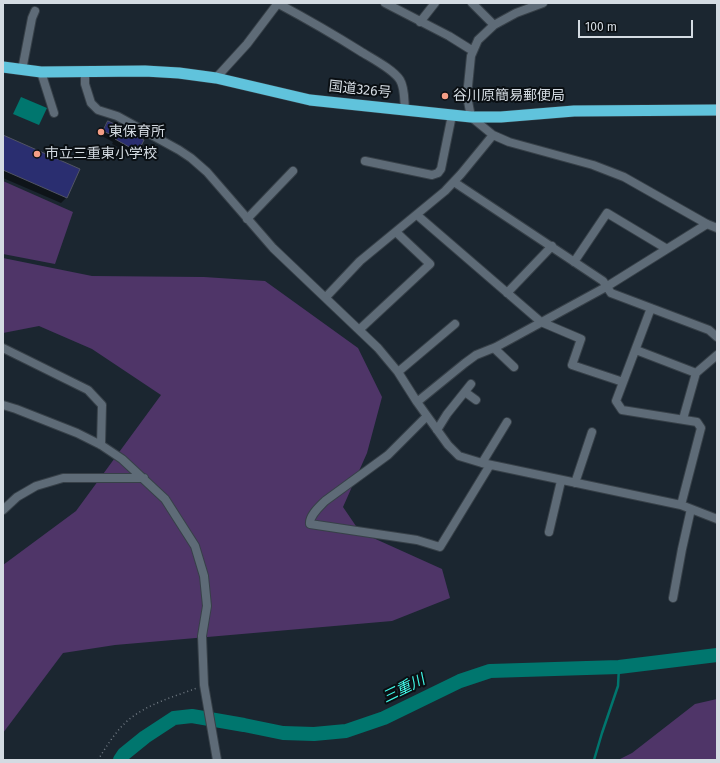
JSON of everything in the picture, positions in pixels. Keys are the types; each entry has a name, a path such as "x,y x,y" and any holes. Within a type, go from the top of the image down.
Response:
{"highway":[{"name":"国道326号","path":"3,67 41,72 145,71 179,73 216,78 310,100 471,117 501,117 574,111 717,110"}],"street":[{"path":"216,78 246,44 278,3 375,60 400,79 403,88 405,110"},
{"path":"385,3 449,36 473,51"},
{"path":"420,22 435,3"},
{"path":"472,3 494,25"},
{"path":"541,3 516,13 494,25 478,40 471,56 467,96 471,117 493,135 522,146 593,165 624,177 707,224 717,228"},
{"path":"22,70 32,18 35,11"},
{"path":"41,72 54,113"},
{"path":"85,72 87,94 91,103 98,110 117,116 191,158 207,172 273,248 360,329 398,372 437,430 448,445 459,456 486,464 561,481 681,505 717,519"},
{"path":"365,161 432,175 438,173 441,169 452,115"},
{"path":"326,297 360,261 417,215 454,182 493,135"},
{"path":"247,219 293,171"},
{"path":"454,182 603,281 611,293 709,330 717,336"},
{"path":"574,262 607,213 667,249"},
{"path":"417,215 541,322 581,339 572,365 623,382"},
{"path":"707,224 717,234"},
{"path":"417,402 464,363 476,355 494,348 606,287 707,224"},
{"path":"360,329 430,264 396,232"},
{"path":"507,293 552,246"},
{"path":"651,308 616,401 622,410 697,422 701,428 681,505"},
{"path":"398,372 455,324"},
{"path":"3,348 88,390 102,405 101,445"},
{"path":"494,348 514,367"},
{"path":"636,350 696,372"},
{"path":"683,419 696,372 717,354"},
{"path":"437,430 447,414 471,384"},
{"path":"465,392 476,400"},
{"path":"3,405 55,424 101,445 122,459 165,499 195,546 204,576 207,606 202,636 204,685 217,760"},
{"path":"427,416 388,455 325,500 316,509 309,521 310,524 417,540 440,547 486,464 507,422"},
{"path":"575,483 592,432"},
{"path":"3,510 17,497 36,486 63,478 144,478"},
{"path":"549,532 561,481"},
{"path":"673,598 691,509"}],"path":[{"path":"98,760 110,740 126,722 148,707 204,685"}],"shaded area":[{"path":"21,97 47,108 39,125 13,114"},
{"path":"3,181 73,212 55,264 3,254"},
{"path":"3,258 92,276 204,277 265,281 358,348 382,397 367,453 343,507 360,532 442,569 450,598 392,621 115,645 63,653 3,733 3,565 76,511 161,395 92,349 39,326 3,333"},
{"path":"717,699 717,760 618,760 632,753 695,704"}],"building":[{"path":"108,121 136,134 135,136 144,140 138,152 115,139 116,137 103,131"},
{"path":"3,135 80,169 67,198 3,170"}],"waterway":[{"name":"三重川","path":"120,760 124,754 145,737 174,718 192,716 283,733 314,734 346,731 384,718 460,681 490,671 619,667 717,655"},
{"path":"594,760 618,686 619,667"}],"place":[{"name":"谷川原簡易郵便局","path":"445,96"},
{"name":"東保育所","path":"101,132"},
{"name":"市立三重東小学校","path":"37,154"}]}
